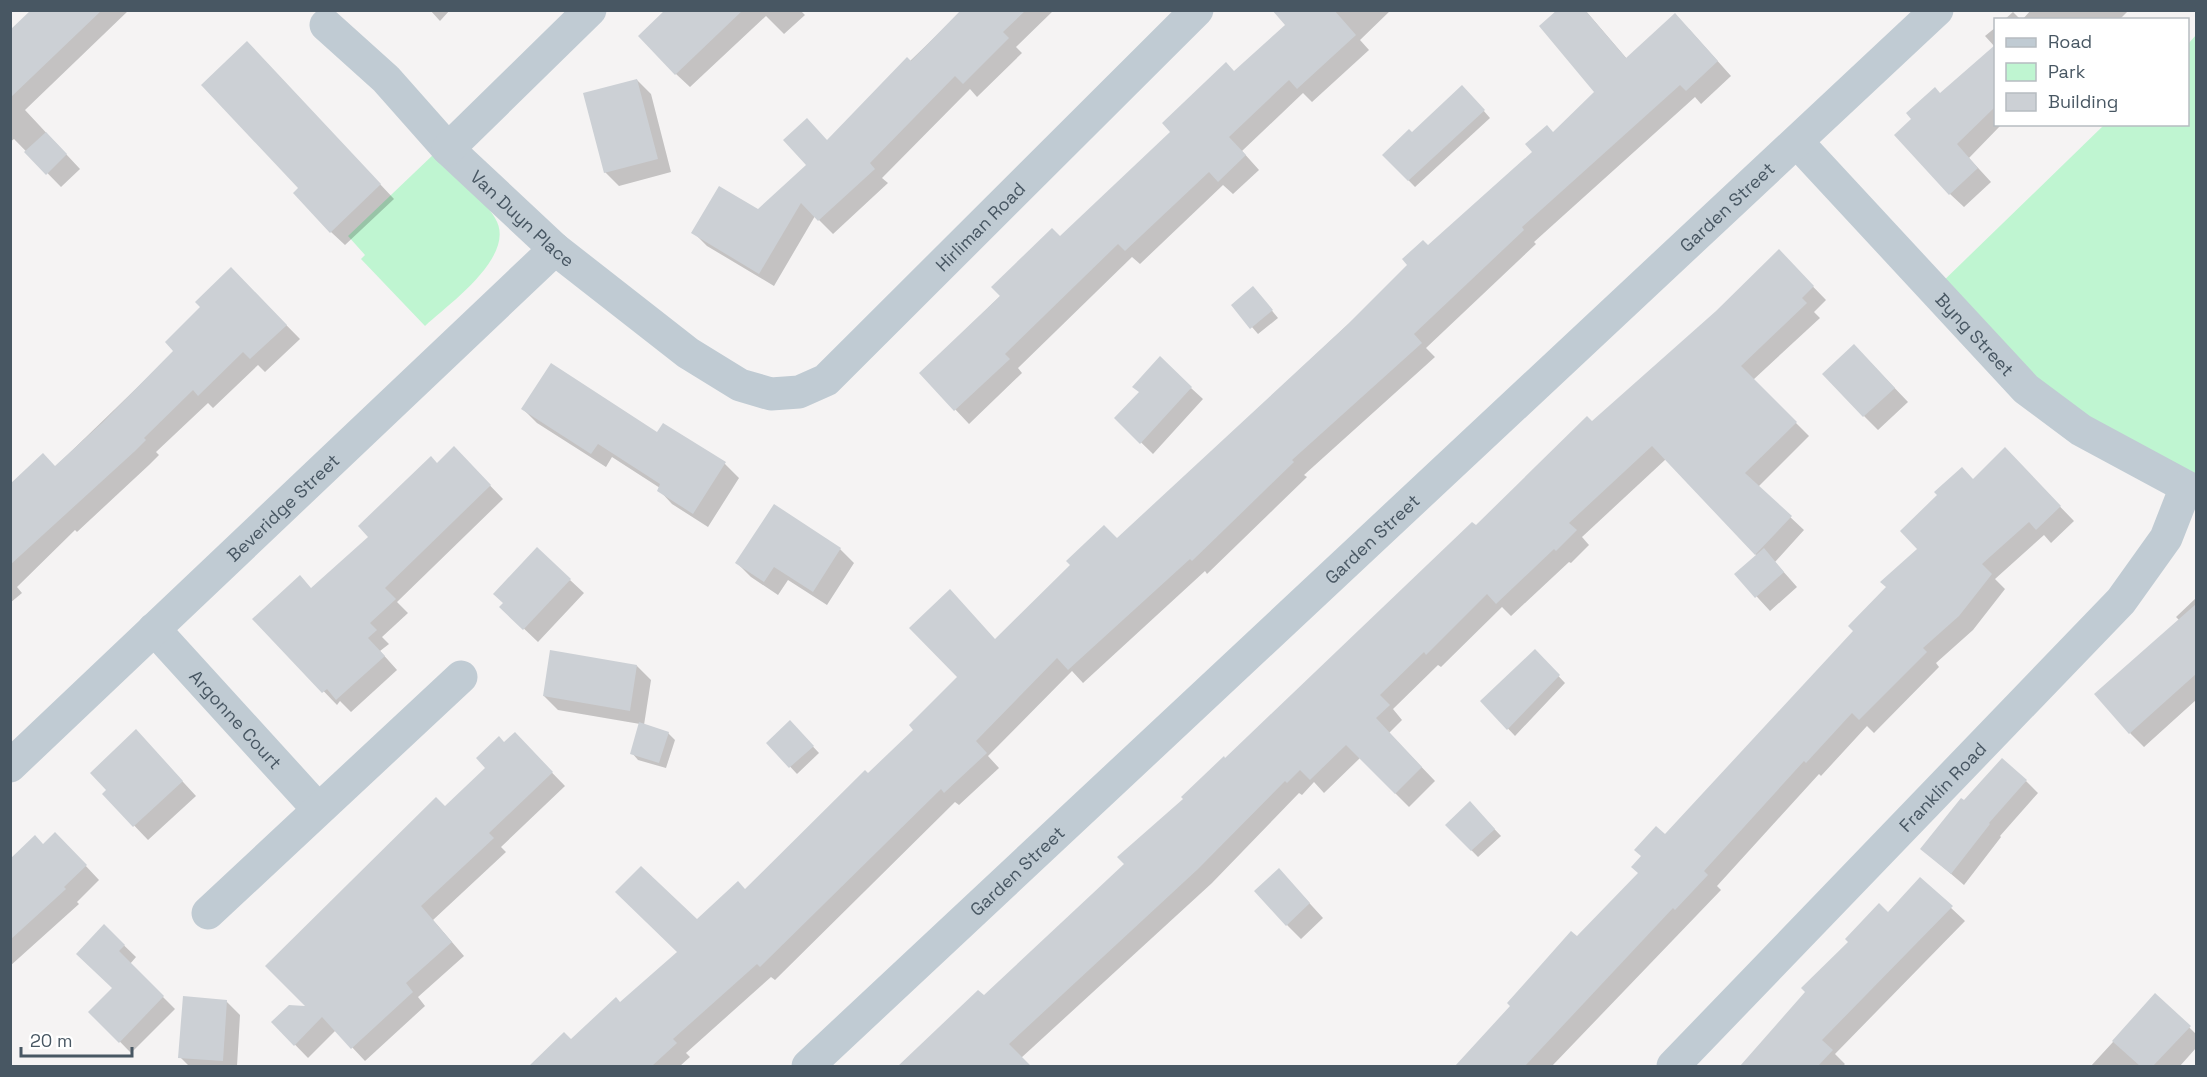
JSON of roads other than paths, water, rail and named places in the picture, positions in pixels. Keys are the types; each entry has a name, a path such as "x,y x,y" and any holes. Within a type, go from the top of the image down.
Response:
{"street":[{"path":"448,149 590,10"},
{"name":"Hirliman Road","path":"740,385 771,394 799,392 826,381 1197,10"},
{"name":"Garden Street","path":"808,1066 1937,10"},
{"name":"Van Duyn Place","path":"326,25 386,79 448,149 555,249 688,353 740,385"},
{"name":"Byng Street","path":"1797,142 2026,389 2081,430 2191,489"},
{"name":"Beveridge Street","path":"10,766 555,249"},
{"name":"Franklin Road","path":"1673,1066 2121,601 2166,538 2191,489"},
{"name":"Argonne Court","path":"154,628 318,809"},
{"path":"208,913 460,677"}]}
